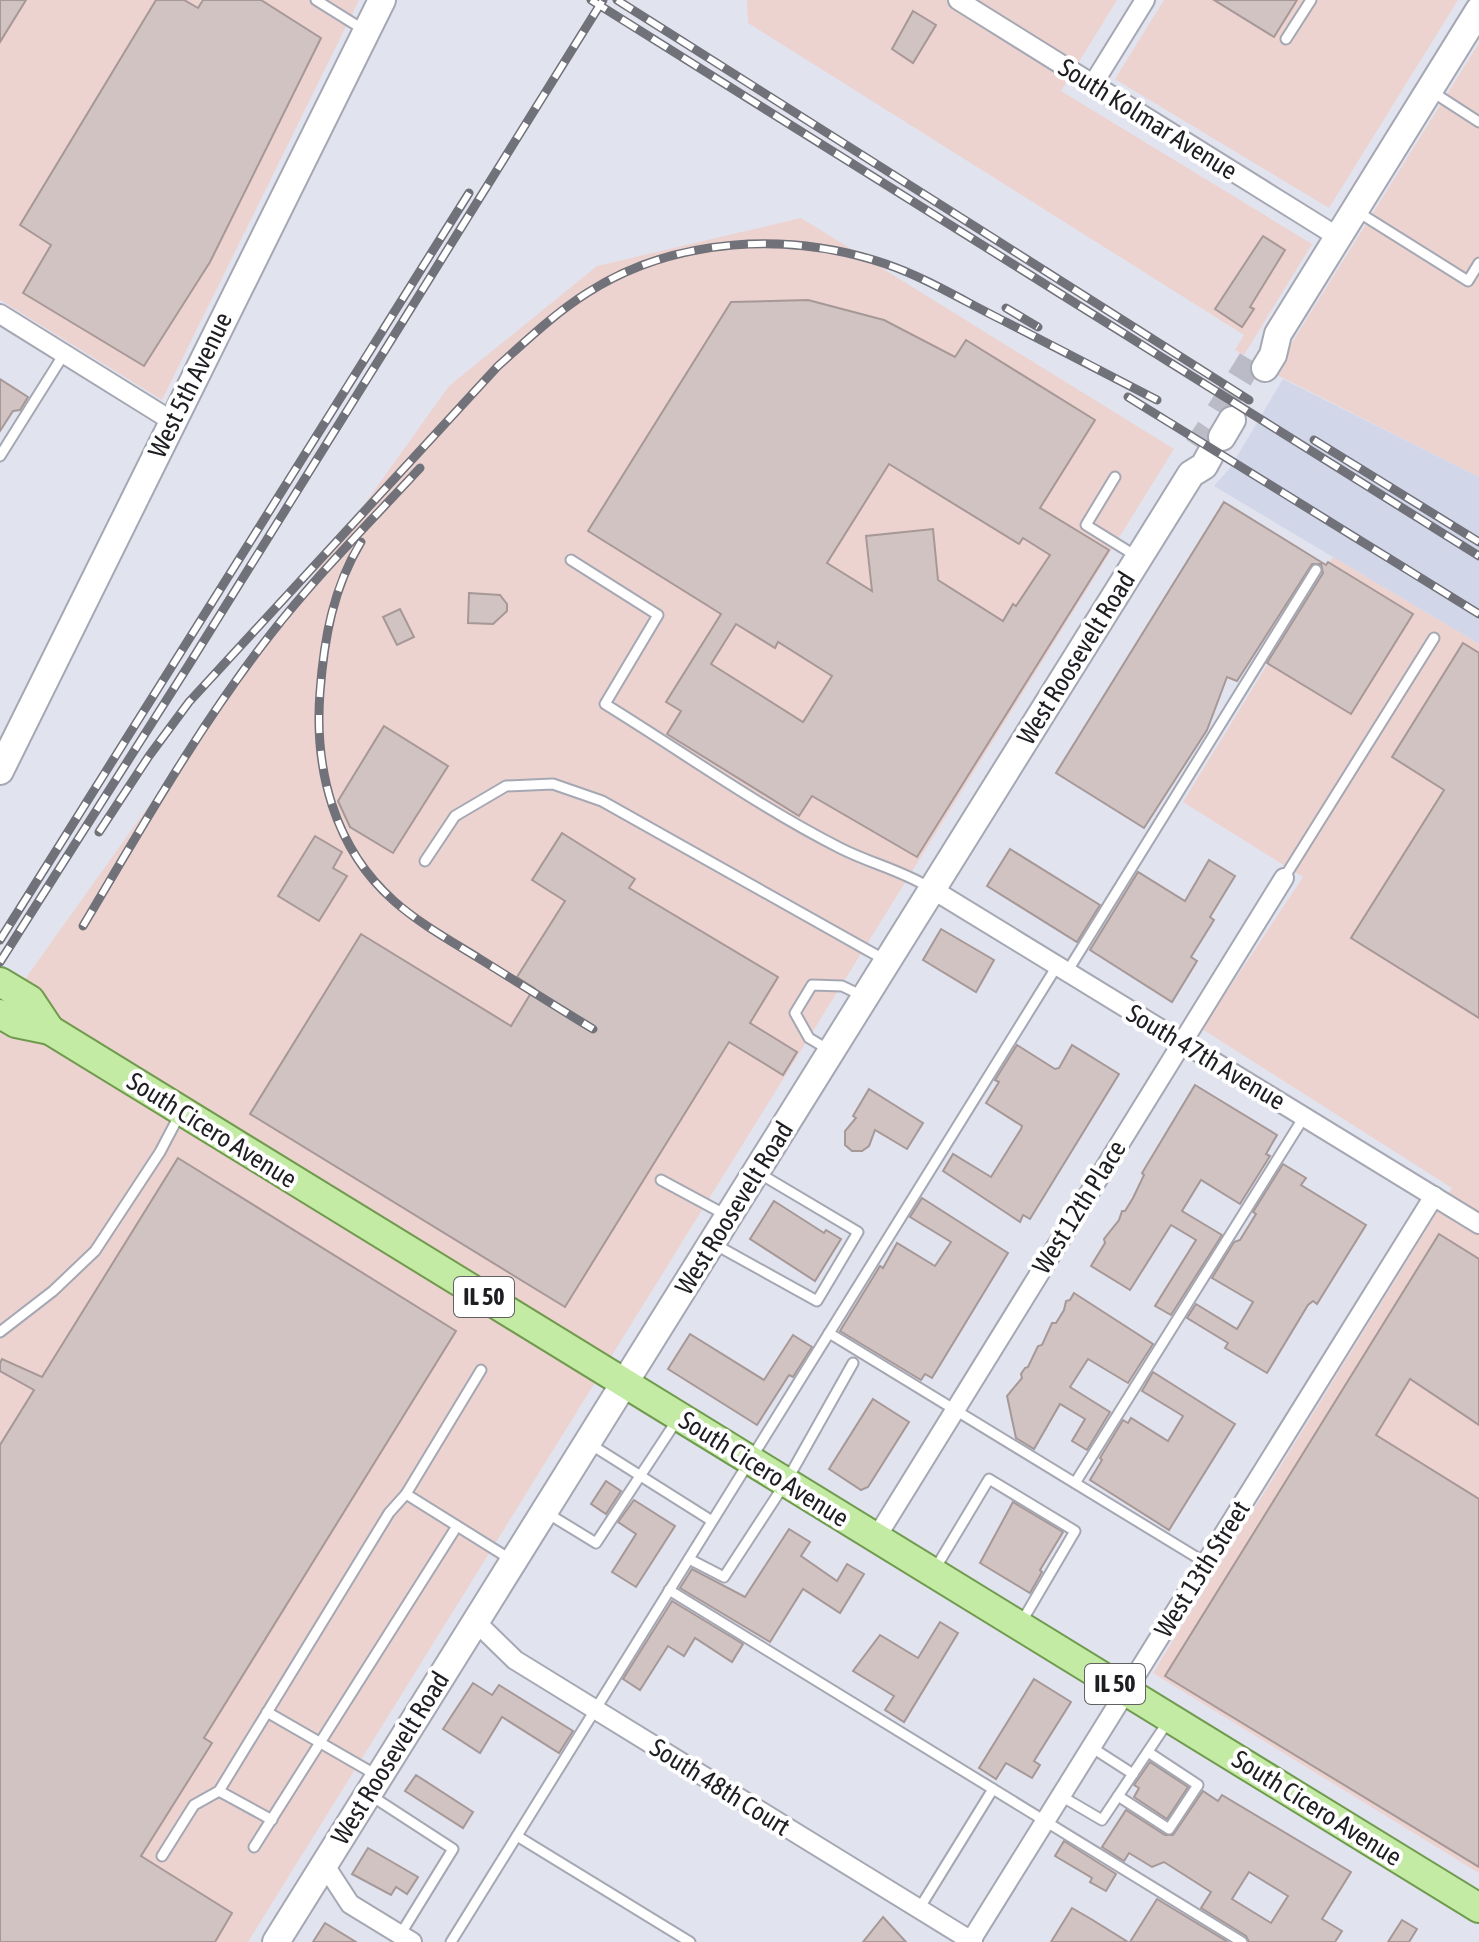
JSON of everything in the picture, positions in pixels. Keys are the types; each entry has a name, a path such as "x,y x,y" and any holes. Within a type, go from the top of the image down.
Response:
{"main road":[{"name":"West 5th Avenue","path":"0,771 382,0"},
{"path":"1258,364 1259,347 1278,334 1479,10"},
{"name":"West Roosevelt Road","path":"276,1942 1191,474 1191,458 1215,434"},
{"name":"South Cicero Avenue","path":"0,982 30,1000 50,1030"},
{"name":"South Cicero Avenue","path":"0,1014 16,1023 50,1030 1479,1908"}],"street":[{"path":"1093,84 1145,0"},
{"name":"South Kolmar Avenue","path":"967,2 1338,237"},
{"path":"0,314 172,421"},
{"name":"West 12th Place","path":"876,1538 1284,878"},
{"name":"South 47th Avenue","path":"932,889 1479,1224"},
{"name":"West 13th Street","path":"971,1941 1434,1196"},
{"name":"South 48th Court","path":"475,1621 515,1660 971,1941"},
{"path":"324,1864 350,1904 406,1938"}],"lane":[{"path":"316,0 366,32"},
{"path":"1286,39 1311,0"},
{"path":"1429,90 1479,122"},
{"path":"1355,210 1468,281 1479,263"},
{"path":"0,456 64,353"},
{"path":"1115,477 1086,525 1139,557"},
{"path":"571,560 658,615 605,704 794,823 842,850 911,876 932,889"},
{"path":"451,1942 829,1333 1316,570"},
{"path":"1284,878 1434,638"},
{"path":"425,861 455,816 506,786 553,784 602,801 888,961"},
{"path":"832,1052 809,1038 795,1013 812,985 842,986 865,998"},
{"path":"0,1332 53,1291 95,1251 160,1152 182,1111"},
{"path":"1075,1483 1304,1117"},
{"path":"713,1243 817,1301 858,1232 757,1172"},
{"path":"661,1180 729,1217"},
{"path":"829,1333 1206,1563"},
{"path":"689,1559 724,1577 786,1482 853,1363"},
{"path":"162,1856 194,1805 219,1791 389,1513 406,1494 481,1370"},
{"path":"544,1511 596,1543 679,1416"},
{"path":"587,1442 712,1521"},
{"path":"933,1572 989,1479 1075,1531 1019,1626"},
{"path":"406,1494 513,1561"},
{"path":"254,1847 457,1526"},
{"path":"669,1590 1242,1942"},
{"path":"267,1712 320,1744 453,1849 406,1938"},
{"path":"1061,1796 1102,1820 1170,1718"},
{"path":"1091,1747 1133,1774"},
{"path":"1118,1796 1169,1829 1198,1785 1148,1752"},
{"path":"919,1909 993,1789"},
{"path":"219,1791 272,1820"},
{"path":"517,1836 690,1942"}],"shaded area":[{"path":"0,0 359,0 162,400 0,300"},
{"path":"747,0 1117,0 1061,91 1312,244 1244,355 1235,350 1244,335 748,23"},
{"path":"1164,0 1458,0 1329,208 1115,79"},
{"path":"1479,43 1479,477 1273,373"},
{"path":"801,218 1174,449 248,1942 0,1942 0,1014 449,386 597,266"},
{"path":"1283,379 1479,477 1479,644 1214,486 1230,468"},
{"path":"1333,557 1479,644 1479,1873 1153,1673 1452,1188 1202,1029 1303,877 1183,802"}],"building":[{"path":"0,0 26,0 0,42"},
{"path":"156,0 184,0 198,8 203,0 261,0 321,38 210,262 144,366 23,293 51,245 20,225"},
{"path":"1214,0 1297,0 1274,37"},
{"path":"913,11 936,25 913,63 892,49"},
{"path":"1263,236 1285,250 1250,307 1254,309 1242,327 1215,309"},
{"path":"808,300 884,320 955,357 966,340 1095,420 1040,508 1109,550 917,857 812,796 799,816 667,734 681,711 666,702 721,614 588,531 731,302","holes":["889,464 1019,544 1023,538 1050,555 1003,621 938,580 933,529 866,536 872,591 827,563","736,624 775,648 778,642 832,676 803,722 711,664"]},
{"path":"0,379 28,397 20,410 13,411 0,431"},
{"path":"1224,502 1413,614 1351,714 1267,663 1323,573 1321,564 1312,564 1237,681 1227,677 1207,730 1144,828 1056,773"},
{"path":"469,593 500,595 507,604 507,611 493,624 468,623"},
{"path":"400,609 414,637 397,645 383,617"},
{"path":"1463,643 1479,653 1479,1018 1351,938 1444,790 1392,757"},
{"path":"384,726 448,766 393,853 350,827 338,801"},
{"path":"562,833 635,879 629,888 778,977 750,1023 797,1052 783,1075 729,1042 565,1307 250,1114 361,934 511,1026 534,988 517,977 565,901 532,880"},
{"path":"315,836 342,852 333,868 347,876 319,921 278,896"},
{"path":"1010,849 1100,905 1077,942 987,886"},
{"path":"1209,860 1235,876 1210,917 1214,920 1191,957 1197,961 1172,1002 1090,950 1138,872 1185,901"},
{"path":"941,929 994,960 976,992 923,960"},
{"path":"1017,1045 1055,1069 1059,1068 1072,1045 1119,1074 1030,1219 1023,1215 1020,1222 943,1171 953,1154 991,1177 1021,1129 1022,1126 986,1103 999,1082 995,1080"},
{"path":"1195,1085 1277,1135 1266,1154 1270,1156 1240,1204 1201,1180 1182,1211 1222,1235 1171,1315 1155,1306 1196,1240 1171,1225 1130,1290 1091,1266 1105,1243 1104,1239 1133,1198 1144,1175 1142,1173"},
{"path":"869,1089 923,1123 907,1149 875,1130 869,1146 862,1151 852,1151 845,1145 845,1131 856,1118 853,1116"},
{"path":"178,1158 456,1331 204,1738 212,1743 141,1856 232,1913 215,1942 0,1942 0,1445 34,1390 0,1371 0,1363 2,1359 42,1377"},
{"path":"1283,1164 1306,1178 1301,1185 1366,1225 1317,1304 1313,1301 1308,1305 1267,1373 1225,1348 1228,1343 1187,1318 1196,1304 1237,1329 1253,1302 1212,1278 1234,1242 1240,1240 1256,1214 1253,1212"},
{"path":"922,1198 1008,1253 932,1378 925,1374 921,1380 840,1331 897,1243 935,1266 951,1242 910,1217"},
{"path":"774,1201 824,1233 826,1230 841,1239 815,1281 750,1239"},
{"path":"1439,1234 1479,1259 1479,1425 1410,1379 1376,1435 1479,1499 1479,1867 1165,1676"},
{"path":"1074,1293 1153,1344 1128,1383 1088,1359 1070,1387 1110,1412 1087,1450 1072,1441 1085,1419 1060,1404 1034,1449 1016,1438 1007,1396 1022,1378 1021,1374 1038,1346 1042,1345 1052,1323 1056,1323 1066,1301"},
{"path":"690,1334 764,1380 793,1335 812,1347 793,1377 789,1375 757,1425 668,1369"},
{"path":"1153,1372 1235,1424 1169,1530 1090,1480 1123,1420 1128,1423 1131,1418 1168,1441 1183,1416 1142,1391"},
{"path":"873,1399 909,1422 868,1487 861,1490 829,1469"},
{"path":"606,1481 621,1491 606,1514 591,1504"},
{"path":"634,1500 675,1526 636,1587 612,1572 636,1534 618,1522"},
{"path":"1013,1502 1063,1532 1030,1593 980,1563"},
{"path":"789,1529 810,1542 801,1556 837,1581 847,1564 864,1574 840,1613 803,1589 770,1642 680,1588 692,1569 745,1597"},
{"path":"672,1601 743,1644 732,1662 695,1638 684,1656 668,1646 640,1690 623,1679"},
{"path":"940,1622 958,1633 904,1722 885,1710 894,1696 853,1671 880,1635 918,1658"},
{"path":"1034,1679 1071,1702 1034,1761 1040,1765 1032,1778 1006,1763 996,1779 979,1768"},
{"path":"473,1683 492,1695 499,1685 573,1731 559,1753 502,1717 480,1753 443,1729"},
{"path":"1150,1762 1188,1787 1167,1819 1134,1797 1139,1788 1134,1785"},
{"path":"416,1775 473,1812 463,1828 405,1791"},
{"path":"1203,1791 1218,1801 1222,1795 1351,1872 1322,1919 1342,1931 1335,1942 1249,1942 1246,1936 1201,1908 1211,1892 1164,1862 1152,1867 1129,1853 1124,1861 1102,1847 1126,1810 1165,1835 1173,1835","holes":["1249,1872 1288,1896 1271,1923 1232,1899"]},
{"path":"1064,1841 1116,1874 1106,1891 1090,1882 1092,1878 1055,1856"},
{"path":"368,1848 418,1877 407,1894 396,1887 391,1895 352,1874"},
{"path":"1157,1899 1228,1942 1130,1942"},
{"path":"1072,1908 1091,1919 1128,1942 1051,1942"},
{"path":"883,1917 906,1942 863,1942"},
{"path":"1402,1920 1417,1929 1409,1942 1388,1942"},
{"path":"325,1923 356,1942 313,1942"}],"tunnel":[{"path":"1219,412 1251,360"},
{"path":"1197,447 1209,429"}],"railway":[{"path":"591,0 1479,556"},
{"path":"0,962 603,0"},
{"path":"617,0 1249,400"},
{"path":"0,940 469,193"},
{"path":"99,832 189,702 498,366 563,310 621,274 657,260 733,245 772,244 849,253 932,283 1157,400"},
{"path":"1006,308 1038,327"},
{"path":"1128,397 1479,614"},
{"path":"1314,440 1479,542"},
{"path":"83,926 172,778 244,670 306,592 420,468"},
{"path":"361,542 343,577 332,614 320,692 319,721 325,778 343,832 373,880 404,909 593,1029"}]}
